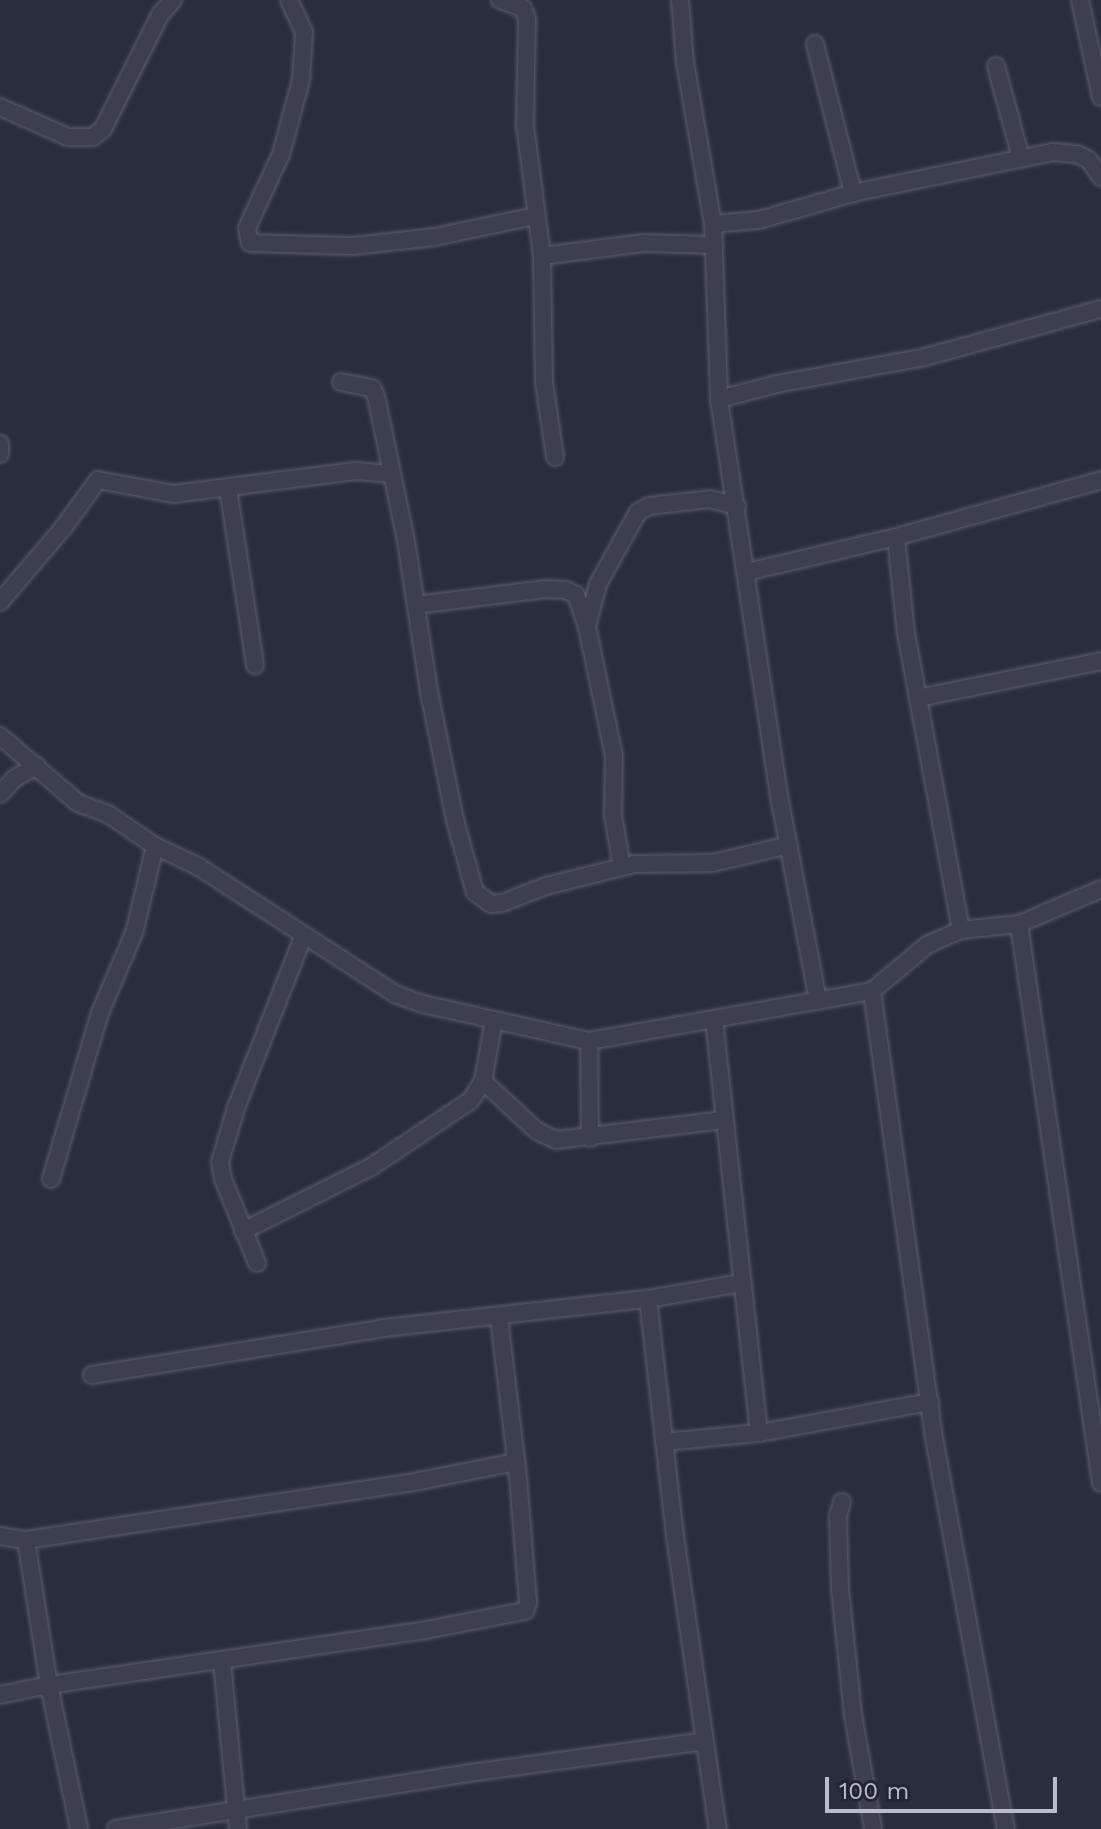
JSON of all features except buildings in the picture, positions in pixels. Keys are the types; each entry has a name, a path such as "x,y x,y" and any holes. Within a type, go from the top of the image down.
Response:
{"street":[{"path":"0,107 68,137 93,137 103,129 160,15 173,0"},
{"path":"289,0 304,32 301,80 281,154 247,228 250,243 353,246 435,237 535,216"},
{"path":"500,0 523,8 527,19 525,125 542,256 544,382 555,457"},
{"path":"680,0 685,62 713,224 719,399 789,845 818,1000"},
{"path":"1080,0 1101,97"},
{"path":"815,44 853,193"},
{"path":"996,66 1021,158"},
{"path":"713,224 759,220 853,193 1052,152 1077,154 1089,160 1101,177"},
{"path":"542,256 643,243 714,245"},
{"path":"719,399 777,384 925,357 1101,309"},
{"path":"341,382 372,388 406,541 452,805 475,892 491,904 502,903 546,886 622,867 713,863 789,845"},
{"path":"0,444 0,454"},
{"path":"0,602 63,528 98,480 162,493 228,488 356,471 389,474"},
{"path":"747,572 896,537 1101,480"},
{"path":"710,499 734,483"},
{"path":"228,488 255,665"},
{"path":"587,627 598,584 638,512 649,506 710,499 737,506"},
{"path":"896,537 906,633 961,930"},
{"path":"416,605 558,589 576,595 587,627 614,756 613,815 622,867"},
{"path":"918,698 1101,661"},
{"path":"0,736 78,803 124,823 155,846 199,867 395,994 589,1041 872,991 927,945 961,930 1019,924 1101,889"},
{"path":"0,794 15,778 37,766"},
{"path":"51,1179 100,1013 134,933 155,846"},
{"path":"1019,924 1101,1483"},
{"path":"257,1263 221,1171 223,1146 303,937"},
{"path":"872,991 930,1402 1006,1829"},
{"path":"714,1019 759,1433"},
{"path":"243,1231 371,1167 466,1105 483,1081 494,1020"},
{"path":"589,1041 590,1138"},
{"path":"483,1081 546,1136 556,1140 724,1120"},
{"path":"92,1375 384,1328 648,1299 742,1283"},
{"path":"648,1299 664,1442 718,1829"},
{"path":"0,1695 49,1685 222,1662 525,1611 528,1603 516,1462 499,1317"},
{"path":"664,1442 759,1433 930,1402"},
{"path":"0,1536 26,1540 419,1481 516,1462"},
{"path":"842,1502 838,1516 840,1589 853,1715 873,1829"},
{"path":"26,1540 49,1685 79,1829"},
{"path":"222,1662 238,1829"},
{"path":"116,1829 705,1741"}]}
